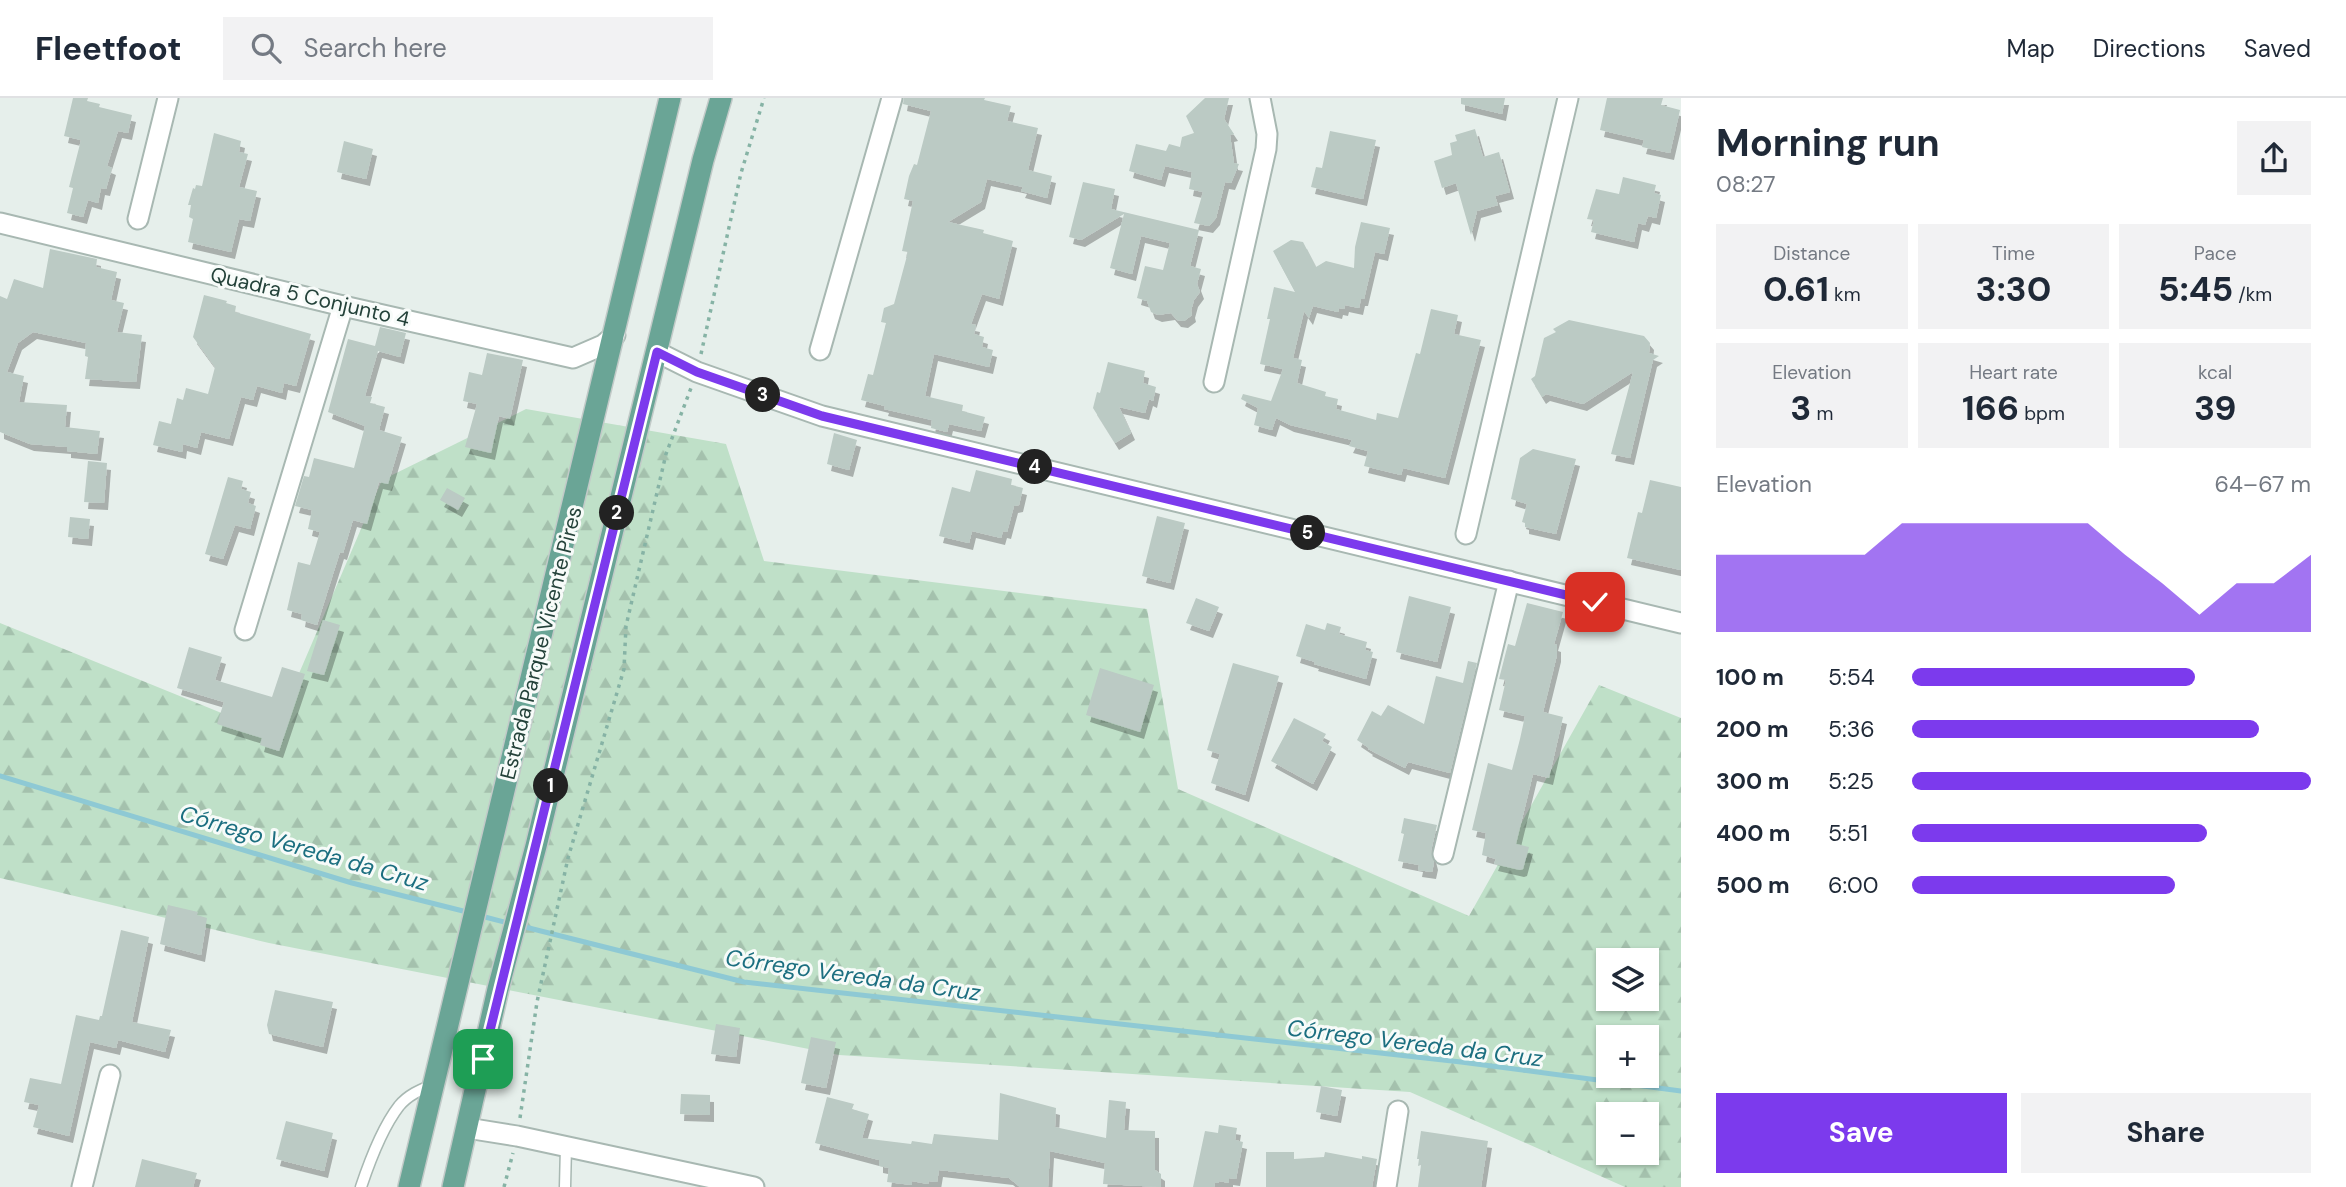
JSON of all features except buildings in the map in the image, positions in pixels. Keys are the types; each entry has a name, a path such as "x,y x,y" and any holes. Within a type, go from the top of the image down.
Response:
{"main road":[{"name":"Estrada Parque Vicente Pires","path":"409,1187 670,98"},
{"name":"Estrada Parque Vicente Pires","path":"453,1187 498,989 536,846 703,160 721,98"}],"street":[{"path":"138,219 168,98"},
{"path":"820,349 892,98"},
{"path":"1214,383 1266,149 1267,134 1260,98"},
{"path":"1466,534 1568,98"},
{"name":"Quadra 5 Conjunto 4","path":"0,223 343,306 573,358 596,349 615,335"},
{"path":"245,630 343,306"},
{"path":"657,352 697,372 822,416 1681,623"},
{"path":"1443,854 1509,581"},
{"path":"82,1187 110,1075"},
{"path":"1386,1187 1398,1111"},
{"path":"467,1128 566,1146 754,1187"}],"lane":[{"path":"362,1187 378,1145 400,1105 414,1093 435,1084"},
{"path":"565,1187 566,1146"}],"path":[{"path":"504,1187 517,1136 537,1002 568,858 624,669 626,626 666,454 697,372 741,173 764,98"}],"green space":[{"path":"526,409 726,444 764,561 1147,609 1178,789 1469,916 1599,685 1681,718 1681,1187 1625,1187 1410,1092 839,1055 269,943 0,878 0,623 273,734 382,480"}],"waterway":[{"name":"Córrego Vereda da Cruz","path":"0,776 352,883 471,913"},
{"name":"Córrego Vereda da Cruz","path":"481,916 512,924"},
{"name":"Córrego Vereda da Cruz","path":"521,926 744,982 1461,1062 1681,1091"}],"route":[{"path":"483,1059 498,989 536,846 657,352 697,372 822,416 1595,602"}]}
